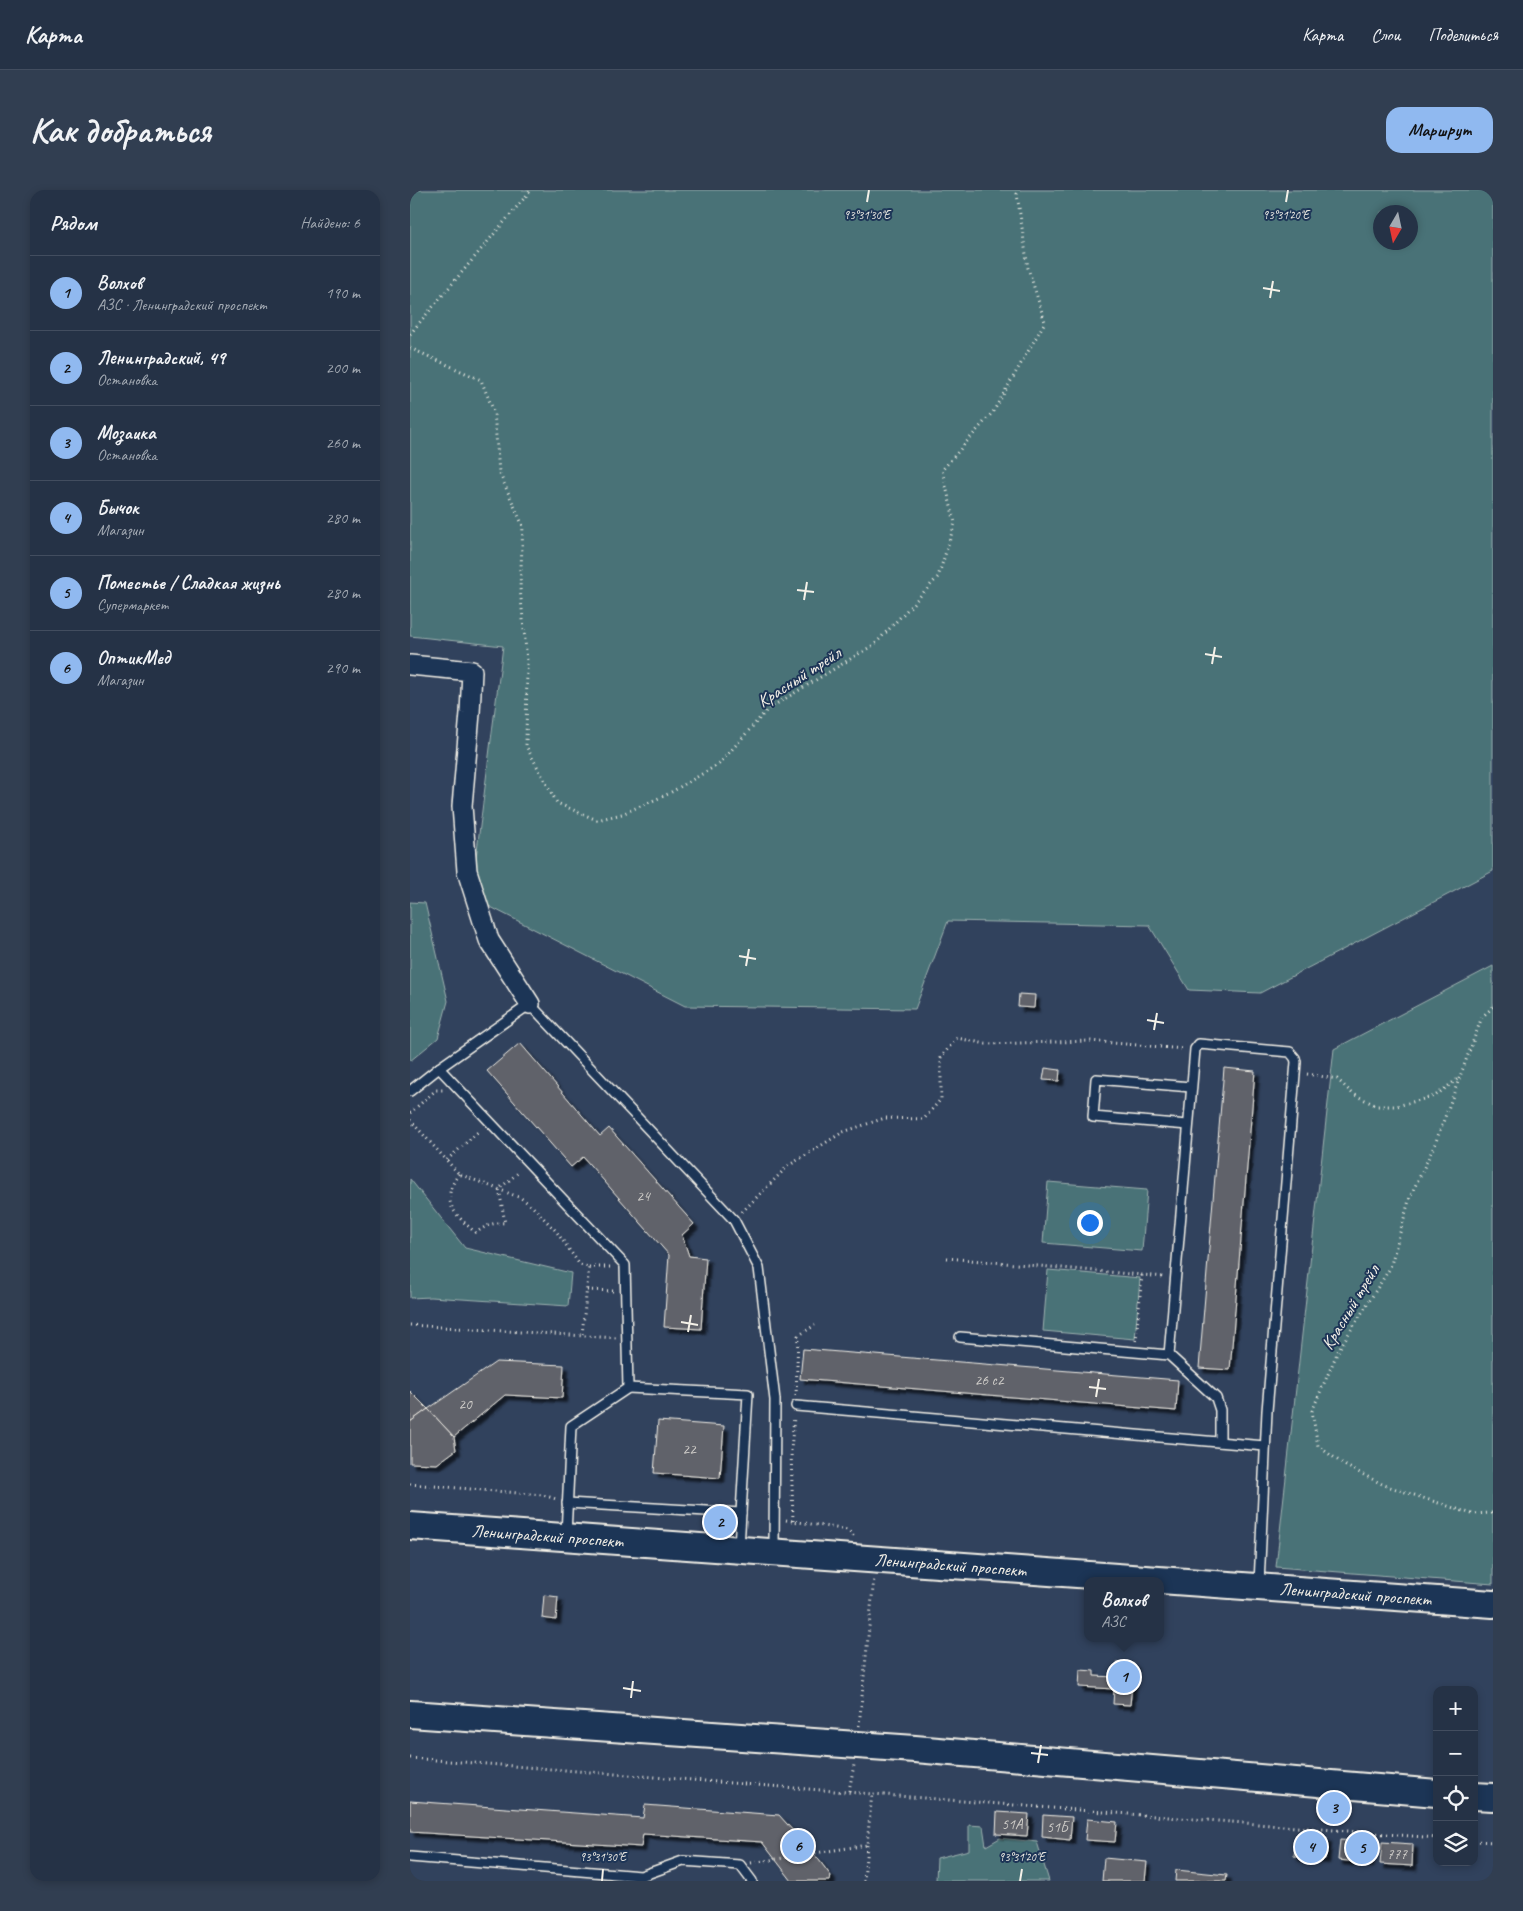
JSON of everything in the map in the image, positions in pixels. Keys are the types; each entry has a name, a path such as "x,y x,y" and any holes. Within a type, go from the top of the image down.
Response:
{"main road":[{"name":"Ленинградский проспект","path":"410,1526 1122,1577"},
{"name":"Ленинградский проспект","path":"1164,1580 1493,1604"},
{"path":"410,1714 857,1745 1433,1793"},
{"path":"1478,1796 1493,1797"}],"street":[{"path":"410,665 472,671 462,806 467,871 488,940 530,1004"}],"lane":[{"path":"410,1091 439,1068 530,1004 734,1220 759,1268 775,1400 774,1552"},
{"path":"1169,1355 1194,1050 1199,1044 1290,1052 1295,1058 1295,1072 1265,1446 1258,1587"},
{"path":"439,1068 625,1265 628,1388"},
{"path":"1188,1125 1093,1117 1096,1079 1191,1087"},
{"path":"960,1337 1169,1355 1216,1398 1220,1410 1220,1442"},
{"path":"566,1537 571,1426 628,1388 748,1394 739,1549"},
{"path":"796,1406 1265,1446"},
{"path":"567,1503 741,1513"},
{"path":"410,1857 641,1876 683,1861 740,1865 752,1881"}],"path":[{"path":"410,334 532,190"},
{"name":"Красный трейл","path":"410,348 480,380 494,412 498,472 523,526 520,588 527,661 526,746 557,803 597,820 622,814 668,794 719,764 768,709 875,644 938,577 955,523 942,470 993,412 1045,322 1028,268 1017,194 1020,190"},
{"name":"Красный трейл","path":"1493,1007 1482,1017 1435,1144 1410,1196 1390,1268 1339,1348 1312,1411 1318,1446 1346,1466 1384,1484 1472,1514 1493,1513"},
{"path":"734,1220 788,1166 843,1132 885,1118 924,1119 941,1099 941,1057 957,1038 986,1044 1090,1041 1194,1050"},
{"path":"1295,1072 1337,1079 1353,1094 1377,1106 1397,1106 1435,1096 1460,1078"},
{"path":"410,1113 436,1090 445,1090"},
{"path":"410,1120 459,1174 521,1198 532,1206 556,1231 580,1264 589,1267 613,1267"},
{"path":"474,1123 486,1136"},
{"path":"447,1160 480,1130"},
{"path":"514,1168 526,1179"},
{"path":"498,1189 519,1172"},
{"path":"459,1174 449,1190 451,1206 476,1233 486,1226 498,1222 505,1223 498,1189"},
{"path":"947,1258 1175,1278"},
{"path":"610,1261 615,1273"},
{"path":"582,1335 589,1267"},
{"path":"1135,1352 1142,1275"},
{"path":"587,1290 616,1291 616,1285"},
{"path":"410,1324 627,1338"},
{"path":"410,1484 543,1494 567,1503"},
{"path":"774,1518 848,1530 876,1559 857,1745 849,1791"},
{"path":"410,1758 1433,1838"},
{"path":"864,1881 872,1793"},
{"path":"1478,1840 1493,1842"},
{"path":"740,1865 867,1845"}],"green space":[{"path":"410,190 1493,190 1493,871 1260,993 1189,990 1149,925 948,921 915,1009 685,1006 471,897 503,646 410,636"},
{"path":"410,902 425,903 448,1001 438,1038 410,1061"},
{"path":"1493,966 1493,1584 1276,1567 1334,1049"},
{"path":"410,1179 465,1248 571,1273 568,1306 431,1297 410,1298"},
{"path":"1048,1182 1147,1190 1142,1251 1043,1243"},
{"path":"1048,1270 1140,1278 1135,1339 1043,1331"},
{"path":"969,1825 983,1826 986,1846 1000,1838 1037,1842 1049,1881 936,1881 937,1858 969,1850"}],"building":[{"path":"1019,994 1035,995 1034,1008 1018,1007"},
{"path":"520,1043 600,1136 609,1128 694,1224 682,1235 689,1256 706,1258 701,1329 664,1327 669,1255 583,1157 571,1167 487,1071"},
{"path":"1045,1068 1060,1070 1059,1081 1043,1080"},
{"path":"1224,1068 1255,1071 1230,1370 1199,1368"},
{"path":"803,1349 1178,1380 1176,1411 800,1379"},
{"path":"496,1362 564,1365 562,1398 505,1395 454,1437 428,1409"},
{"path":"410,1391 428,1409 410,1422"},
{"path":"428,1409 454,1437 456,1450 437,1464 410,1463 410,1422"},
{"path":"658,1421 724,1426 720,1478 654,1473"},
{"path":"544,1595 558,1597 556,1620 542,1618"},
{"path":"1117,1663 1134,1664 1130,1705 1113,1704 1114,1689 1079,1687 1080,1670 1094,1671 1094,1676 1116,1677"},
{"path":"410,1801 643,1818 645,1805 779,1815 831,1876 830,1881 792,1881 762,1842 643,1834 641,1847 410,1832"},
{"path":"997,1812 1029,1814 1027,1836 996,1834"},
{"path":"1043,1815 1072,1817 1070,1840 1042,1837"},
{"path":"1087,1819 1117,1822 1115,1842 1085,1840"},
{"path":"1296,1835 1327,1838 1325,1859 1294,1856"},
{"path":"1340,1840 1370,1842 1369,1863 1338,1860"},
{"path":"1382,1842 1413,1844 1412,1866 1380,1864"},
{"path":"1104,1858 1147,1862 1145,1881 1102,1881"},
{"path":"1176,1870 1227,1875 1226,1881 1175,1881"}],"place":[{"name":"Ленинградский, 49","path":"720,1522"},
{"name":"Волхов","path":"1124,1677"},
{"name":"Мозаика","path":"1334,1808"},
{"name":"ОптикМед","path":"798,1846"},
{"name":"Бычок","path":"1311,1847"},
{"name":"Поместье / Сладкая жизнь","path":"1362,1848"}]}
